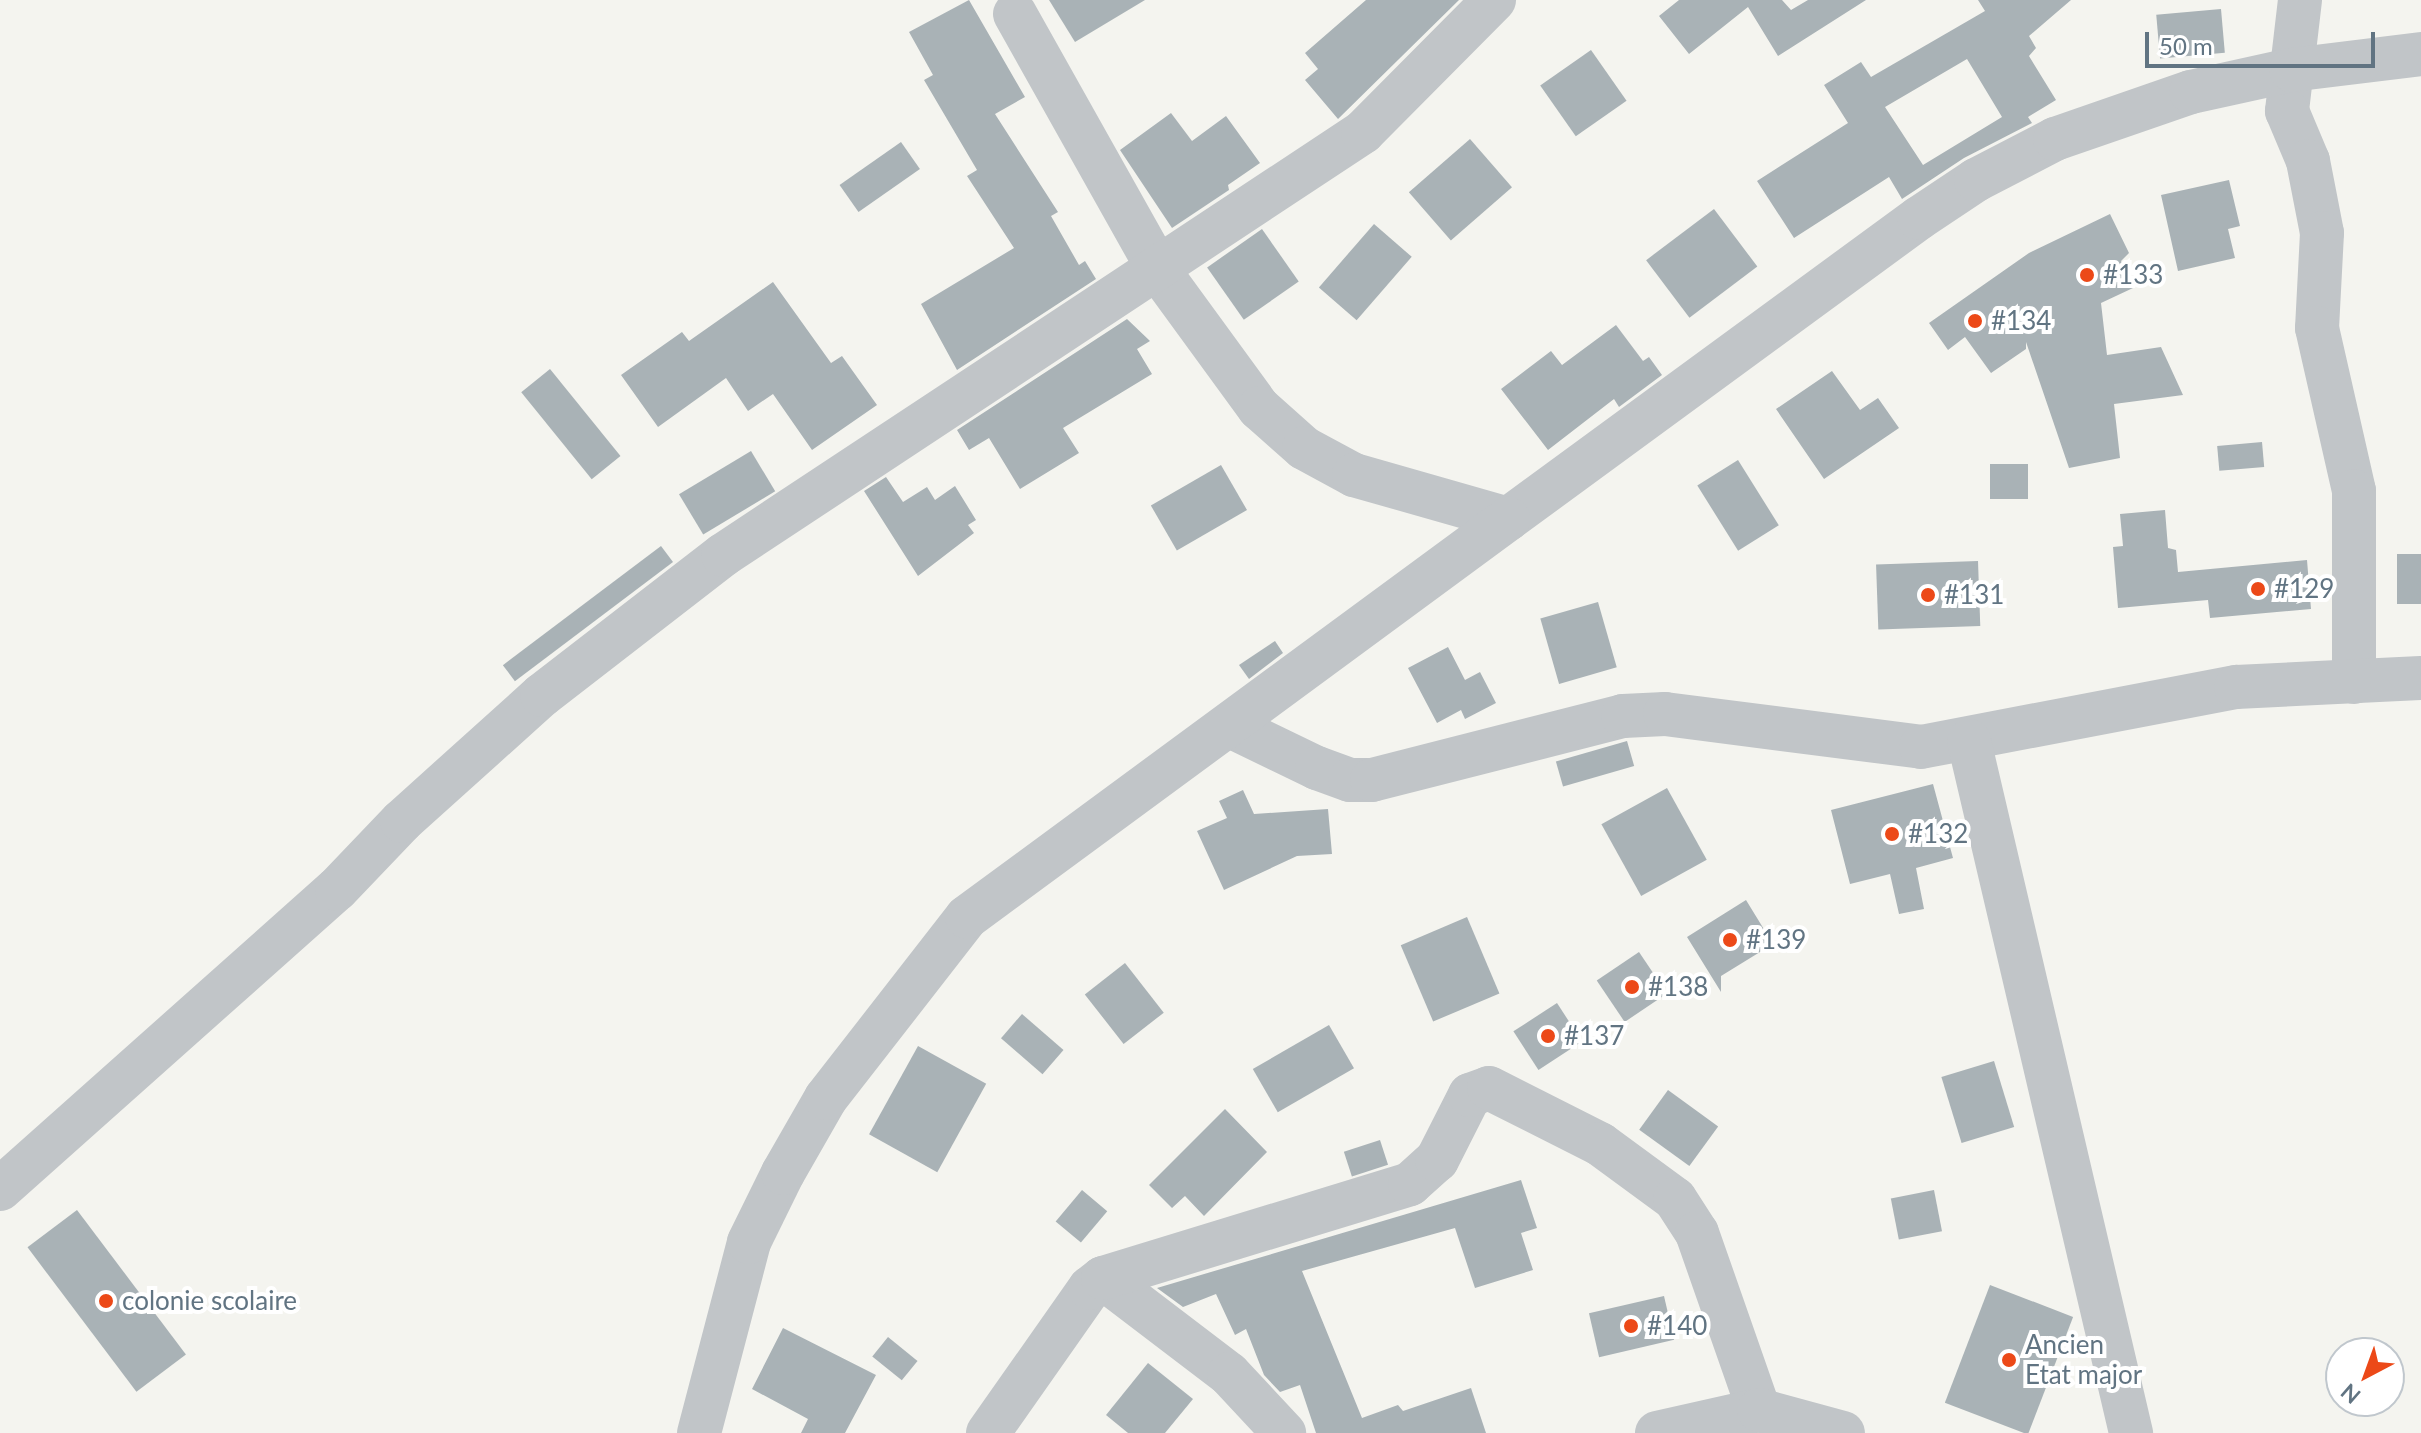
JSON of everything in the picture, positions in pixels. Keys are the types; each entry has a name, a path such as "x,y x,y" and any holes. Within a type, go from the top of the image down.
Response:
{"street":[{"path":"0,1189 337,889 402,821 542,695 723,555 1159,271 1363,132 1494,0"},
{"path":"2300,0 2287,111 2308,161 2322,233 2317,328 2354,491 2354,682"},
{"path":"1015,14 1159,271 1259,408 1304,448 1354,475 1508,519"},
{"path":"699,1433 749,1242 826,1098 901,996 967,917 1976,180 2055,139 2191,92 2291,70 2421,54"},
{"path":"1230,726 1350,780 1372,780 1623,716 1665,714 1885,745 1969,741 2015,727 2236,687 2421,678"},
{"path":"1969,741 2131,1433"},
{"path":"988,1433 1090,1288 1103,1278 1410,1184 1437,1160 1470,1095 1489,1088 1600,1144 1675,1199 1697,1233 1759,1410"},
{"path":"1103,1278 1229,1374 1284,1433"},
{"path":"1657,1433 1759,1410 1843,1433"}],"building":[{"path":"969,0 1025,97 995,114 1058,212 1051,216 1079,265 1085,261 1096,279 957,370 921,304 1014,248 967,176 977,170 924,80 933,75 909,32"},
{"path":"1049,0 1145,0 1075,42"},
{"path":"1366,0 1459,0 1338,119 1305,80 1318,69 1305,53"},
{"path":"1679,0 1782,0 1791,10 1808,0 1866,0 1778,56 1748,7 1689,54 1659,16"},
{"path":"1978,0 2071,0 2029,36 2036,48 2029,56 2056,100 2028,117 2032,123 1964,158 1902,199 1889,177 1794,238 1757,181 1848,123 1824,85 1861,62 1871,77 1985,11","holes":["1967,59 2002,117 1923,165 1885,107"]},
{"path":"2221,9 2225,53 2160,58 2156,15"},
{"path":"1591,50 1627,101 1576,136 1540,86"},
{"path":"1171,113 1192,141 1226,116 1260,163 1228,185 1229,190 1172,228 1120,150"},
{"path":"1470,139 1512,187 1451,240 1409,192"},
{"path":"901,142 920,169 858,212 840,185"},
{"path":"2229,180 2240,226 2228,229 2235,258 2178,271 2161,195"},
{"path":"1714,209 1757,267 1689,318 1646,260"},
{"path":"2110,214 2129,253 2121,261 2133,288 2101,303 2107,355 2161,347 2183,395 2114,404 2120,458 2069,468 2026,342 2026,349 1991,373 1965,337 1948,350 1929,323 2029,253"},
{"path":"1374,224 1412,257 1357,320 1319,287"},
{"path":"1262,229 1299,281 1244,320 1207,267"},
{"path":"773,282 831,363 842,356 877,405 812,450 773,394 748,411 726,378 658,427 621,375 682,332 689,341"},
{"path":"1127,319 1150,341 1137,349 1152,374 1063,428 1079,453 1020,489 989,438 969,450 957,430"},
{"path":"1616,325 1643,361 1649,357 1662,375 1619,407 1614,399 1548,450 1501,389 1551,351 1562,365"},
{"path":"550,369 620,456 592,479 521,392"},
{"path":"1832,371 1860,410 1878,398 1899,428 1824,479 1776,409"},
{"path":"2262,442 2264,467 2219,471 2217,446"},
{"path":"751,451 775,491 703,535 679,494"},
{"path":"1738,460 1779,525 1738,551 1697,485"},
{"path":"1990,464 2028,464 2028,499 1990,499"},
{"path":"1221,465 1247,510 1177,551 1151,506"},
{"path":"886,477 903,502 927,487 935,500 955,486 976,520 968,525 974,533 918,576 864,491"},
{"path":"2165,510 2168,548 2176,550 2178,572 2307,560 2311,609 2210,618 2208,600 2118,608 2113,547 2123,546 2120,514"},
{"path":"661,546 673,562 515,681 503,665"},
{"path":"2397,554 2421,554 2421,604 2397,604"},
{"name":"#131","path":"1978,561 1980,626 1878,630 1876,565"},
{"path":"1598,602 1617,667 1559,684 1540,619"},
{"path":"1275,641 1283,653 1249,679 1239,665"},
{"path":"1448,647 1465,680 1480,672 1496,703 1465,719 1461,710 1437,723 1408,668"},
{"path":"1627,741 1634,766 1563,786 1556,761"},
{"name":"#132","path":"1933,784 1953,858 1916,868 1924,909 1899,914 1890,874 1850,884 1831,810"},
{"path":"1667,788 1707,860 1641,896 1601,824"},
{"path":"1243,790 1254,814 1328,809 1332,854 1297,856 1224,890 1197,831 1227,818 1219,801"},
{"name":"#139","path":"1746,900 1773,944 1721,976 1721,992 1687,937"},
{"path":"1467,917 1499,993 1433,1022 1401,945"},
{"name":"#138","path":"1639,952 1667,993 1625,1022 1597,981"},
{"path":"1125,963 1164,1013 1124,1044 1085,994"},
{"name":"#137","path":"1557,1003 1582,1042 1538,1070 1513,1031"},
{"path":"1022,1014 1064,1050 1043,1074 1001,1038"},
{"path":"1329,1025 1354,1068 1278,1112 1253,1069"},
{"path":"918,1046 986,1084 937,1172 869,1134"},
{"path":"1994,1061 2014,1127 1962,1143 1941,1077"},
{"path":"1668,1090 1718,1126 1689,1166 1639,1130"},
{"path":"1225,1109 1267,1152 1204,1216 1185,1196 1172,1208 1149,1185"},
{"path":"1380,1140 1388,1165 1352,1176 1344,1152"},
{"path":"1521,1180 1537,1228 1521,1233 1533,1270 1475,1288 1455,1228 1302,1271 1362,1418 1398,1405 1403,1411 1471,1388 1486,1433 1316,1433 1300,1385 1280,1392 1264,1375 1246,1329 1235,1335 1216,1294 1183,1307 1157,1288"},
{"path":"1082,1190 1107,1211 1081,1243 1056,1221"},
{"path":"1934,1190 1942,1231 1899,1240 1891,1198"},
{"name":"colonie scolaire","path":"77,1210 186,1355 136,1392 27,1247"},
{"name":"Ancien Etat major","path":"1990,1285 2073,1317 2029,1433 1945,1403"},
{"name":"#140","path":"1664,1296 1674,1340 1599,1357 1589,1313"},
{"path":"783,1328 876,1375 845,1433 801,1433 808,1419 752,1389"},
{"path":"888,1337 918,1361 902,1380 872,1356"},
{"path":"1148,1363 1193,1399 1165,1433 1128,1433 1106,1415"}],"place":[{"name":"#133","path":"2087,275"},
{"name":"#134","path":"1975,321"},
{"name":"#129","path":"2258,589"},
{"name":"#131","path":"1928,595"},
{"name":"#132","path":"1892,834"},
{"name":"#139","path":"1730,940"},
{"name":"#138","path":"1632,987"},
{"name":"#137","path":"1548,1036"},
{"name":"colonie scolaire","path":"106,1301"},
{"name":"#140","path":"1631,1326"},
{"name":"Ancien Etat major","path":"2009,1360"}]}
